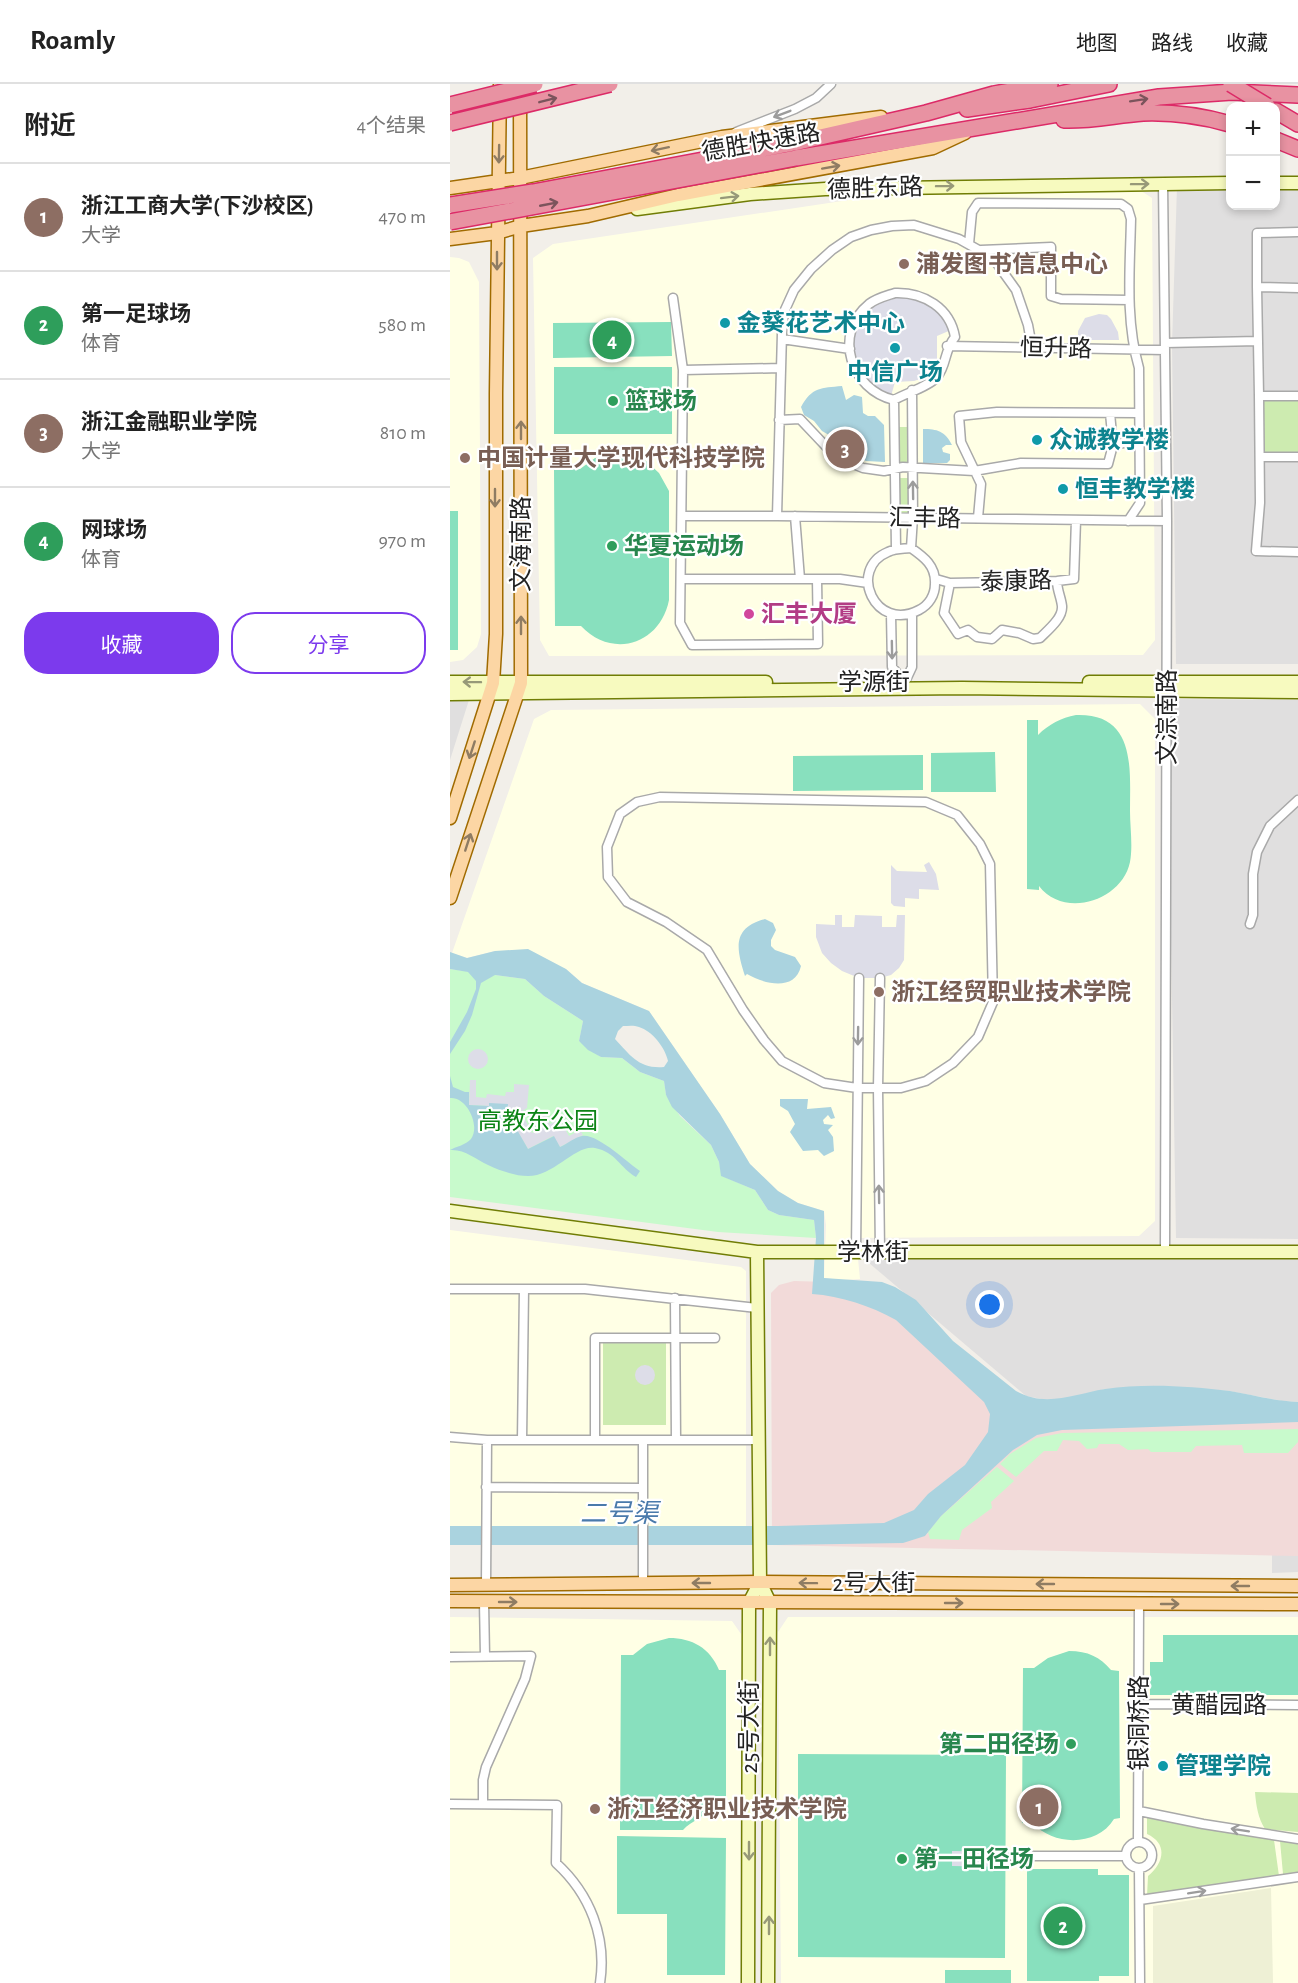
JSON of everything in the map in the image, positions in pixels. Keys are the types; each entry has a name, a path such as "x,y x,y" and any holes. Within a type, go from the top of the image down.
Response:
{"highway":[{"path":"450,105 535,84"},
{"path":"450,123 610,84"},
{"path":"926,113 994,94 1050,84"},
{"path":"926,113 988,107 1109,84"},
{"path":"1231,84 1260,102"},
{"name":"德胜快速路","path":"450,205 795,151 973,129 1189,94 1232,92 1298,95"},
{"name":"德胜快速路","path":"450,222 795,151 926,113"},
{"path":"1034,118 1078,121 1141,114 1180,113 1226,123"},
{"path":"1280,114 1298,124"},
{"path":"1280,142 1298,149"}],"main road":[{"name":"文海南路","path":"450,818 492,688 496,634 497,233 500,84"},
{"name":"文海南路","path":"450,898 520,688 519,84"},
{"path":"450,188 520,178 722,137 806,125 926,113"},
{"path":"588,216 678,195 933,148 973,129"},
{"name":"德胜东路","path":"497,233 521,226 588,216 750,195 825,189 1226,183"},
{"path":"1280,183 1298,183"},
{"path":"450,239 497,233"},
{"name":"学源街","path":"450,682 492,688 905,682 1167,686 1298,682"},
{"path":"520,688 1167,686 1298,692"},
{"path":"450,694 492,688"},
{"name":"学林街","path":"450,1211 757,1252 1298,1252"},
{"name":"25号大街","path":"757,1252 759,1556 760,1582 770,1603 768,1983"},
{"name":"25号大街","path":"748,1983 749,1603 760,1582"},
{"name":"2号大街","path":"450,1586 760,1582 1298,1586"},
{"name":"2号大街","path":"450,1601 1298,1604"}],"street":[{"path":"722,137 795,109 816,98 831,84"},
{"name":"文淙南路","path":"1163,183 1167,521 1165,1252"},
{"path":"969,244 972,212 978,203 1121,204 1128,209 1131,219 1129,300 1134,350 1139,368 1140,440 1140,503 1128,521"},
{"path":"777,516 784,312 794,290 811,269 851,237 892,226 914,225 937,231 980,250 993,258 1016,290 1028,325 1032,347"},
{"path":"1298,232 1257,233 1260,503 1256,551 1298,552"},
{"path":"980,250 1052,247 1052,296 1061,300 1129,300"},
{"path":"1257,288 1298,288"},
{"path":"895,293 927,300 936,304 943,311 953,328 955,337 947,346 945,362 937,377 894,400 885,398 861,381 854,368 850,349 855,322 864,309 877,299 895,293"},
{"path":"673,298 683,370 680,623 692,645 818,644 817,579"},
{"path":"782,339 850,349"},
{"name":"恒升路","path":"947,346 1134,350 1258,341"},
{"path":"683,370 781,368"},
{"path":"911,548 913,517 912,390"},
{"path":"1259,396 1298,396"},
{"path":"894,400 896,549"},
{"path":"978,519 981,484 961,442 959,416 997,412 1139,414"},
{"path":"779,420 800,419 836,457 863,468 884,471 903,467 974,471 1021,463 1108,464 1113,445 1110,413"},
{"path":"1113,445 1140,440"},
{"path":"1260,457 1298,457"},
{"name":"汇丰路","path":"682,516 1167,521"},
{"path":"795,516 800,579"},
{"name":"泰康路","path":"936,579 950,583 1074,579 1076,520"},
{"path":"911,548 929,562 936,579 935,589 925,607 906,616 891,614 877,606 871,597 868,583 872,567 886,552 911,548"},
{"path":"681,579 840,579 868,583"},
{"path":"950,583 944,613 957,634 968,630 977,638 992,639 1002,630 1019,633 1033,639 1040,638 1062,614 1057,581"},
{"path":"891,614 892,667 905,682 912,667 912,614"},
{"path":"660,797 926,802 957,815 980,844 990,864 993,1002 978,1037 952,1063 926,1081 901,1088 856,1088 824,1083 782,1061 743,1010 707,950 666,922 627,902 608,877 607,847 620,814 638,801 660,797"},
{"path":"1250,924 1253,915 1253,874 1257,852 1270,826 1298,800"},
{"path":"856,1252 859,978"},
{"path":"880,978 878,1088 880,1252"},
{"path":"450,1289 585,1289 757,1308"},
{"path":"522,1440 524,1289"},
{"path":"675,1298 676,1440"},
{"path":"595,1440 595,1338 715,1338"},
{"path":"450,1437 487,1440 759,1440"},
{"path":"486,1585 487,1440"},
{"path":"643,1440 644,1583"},
{"path":"486,1487 643,1488"},
{"path":"484,1602 485,1656"},
{"name":"银洞桥路","path":"1138,1842 1140,1604"},
{"path":"450,1657 531,1656 525,1679 486,1767 483,1780 483,1804"},
{"name":"黄醋园路","path":"1139,1704 1298,1705"},
{"path":"450,1804 557,1804 556,1863 572,1878 592,1914 599,1933 602,1953 600,1983"},
{"path":"1139,1811 1298,1839"},
{"path":"1138,1842 1147,1845 1152,1852 1151,1861 1140,1868 1130,1865 1126,1856 1130,1846 1138,1842"},
{"path":"1013,1856 1126,1856"},
{"path":"1140,1868 1140,1983"},
{"path":"1140,1900 1298,1877"}],"shaded area":[{"path":"1177,186 1226,186 1226,210 1280,210 1280,187 1298,187 1298,664 1176,664 1172,345"},
{"path":"1135,187 1152,198 1155,640 1143,655 549,656 540,640 533,258 553,244 889,194"},
{"name":"中国计量大学现代科技学院","path":"450,257 469,262 479,282 481,634 477,647 463,660 450,662"},
{"name":"中信广场","path":"902,296 918,299 941,313 951,330 937,336 937,360 930,371 914,381 895,382 891,396 875,390 858,372 852,344 857,322 872,306 886,299"},
{"path":"1099,314 1107,315 1111,319 1118,332 1119,340 1078,340 1078,331 1085,318"},
{"path":"1167,699 1298,700 1298,1239 1176,1238"},
{"path":"450,700 469,700 450,760"},
{"name":"浙江经贸职业技术学院","path":"1140,704 1155,719 1155,1221 1139,1236 856,1238 860,1279 824,1278 826,1225 824,1211 798,1203 778,1191 750,1164 720,1114 649,1011 582,983 566,969 495,951 467,958 452,953 534,719 551,710"},
{"path":"929,862 936,874 939,890 919,889 919,899 905,898 905,907 894,906 891,903 891,865 897,871 927,872 924,865"},
{"path":"835,915 842,915 842,927 854,927 855,915 882,916 882,927 896,927 897,915 905,915 904,960 899,968 891,975 880,978 859,978 842,971 831,963 822,953 816,937 816,924 835,925"},
{"path":"478,1049 485,1052 488,1059 485,1066 478,1069 471,1066 468,1059 471,1052"},
{"path":"470,1080 476,1080 476,1097 486,1098 487,1094 505,1096 506,1092 514,1092 514,1084 529,1085 527,1108 521,1112 532,1133 540,1129 534,1118 545,1113 550,1124 555,1122 559,1129 564,1127 569,1136 580,1130 583,1135 560,1147 553,1136 528,1149 512,1122 507,1121 489,1103 489,1106 469,1105"},
{"path":"450,1230 741,1267 746,1271 746,1526 450,1526"},
{"path":"856,1252 1298,1252 1298,1402 1229,1391 1170,1387 1105,1389 1069,1398 1047,1400 1026,1396"},
{"path":"794,1281 862,1283 999,1403 1298,1407 1298,1556 772,1545 771,1293 779,1285"},
{"path":"645,1365 652,1368 655,1375 652,1382 645,1385 638,1382 635,1375 638,1368"},
{"path":"1298,1548 1298,1572 1272,1573 1272,1550"},
{"name":"浙江经济职业技术学院","path":"450,1617 732,1621 741,1634 740,1983 450,1983"},
{"path":"788,1617 1298,1617 1298,1983 781,1983 778,1632"},
{"path":"952,1851 1013,1852 1013,1867 952,1866"},
{"path":"1271,1888 1273,1983 1153,1983 1153,1906"}],"green space":[{"path":"671,322 672,356 553,358 553,323"},
{"name":"篮球场","path":"554,367 672,367 672,434 554,434"},
{"path":"1298,398 1298,454 1263,454 1262,399"},
{"path":"898,427 909,427 909,463 898,463"},
{"name":"华夏运动场","path":"631,454 646,461 659,473 669,491 669,600 656,628 645,637 620,644 593,636 581,626 555,626 554,469 580,469 595,458"},
{"path":"898,478 910,478 910,514 898,514"},
{"path":"450,511 458,511 458,650 450,650"},
{"path":"1076,715 1096,717 1110,723 1126,746 1130,778 1131,843 1130,862 1125,876 1116,887 1091,901 1077,903 1063,902 1050,896 1039,886 1039,890 1027,889 1027,720 1038,720 1038,735 1056,722"},
{"path":"995,752 996,792 931,792 931,753"},
{"path":"923,755 923,790 793,791 793,756"},
{"name":"高教东公园","path":"450,969 525,979 544,996 583,1021 579,1041 601,1057 622,1058 640,1072 664,1081 666,1095 680,1116 711,1145 719,1162 722,1176 755,1190 768,1210 779,1215 814,1220 816,1238 718,1232 450,1197"},
{"path":"603,1343 666,1343 666,1425 603,1425"},
{"path":"1298,1429 1298,1442 1288,1453 1244,1453 1242,1445 1196,1446 1191,1452 1128,1450 1119,1444 1099,1444 1097,1448 1087,1449 1079,1441 1063,1440 1057,1451 1044,1451 1016,1477 1000,1464 1010,1454 1036,1438 1062,1433"},
{"path":"997,1467 1014,1481 991,1502 992,1508 962,1530 959,1540 930,1539 928,1532 941,1516"},
{"path":"1163,1635 1298,1635 1298,1695 1150,1695 1150,1662 1163,1662"},
{"path":"669,1638 693,1642 711,1656 719,1670 726,1670 726,1806 712,1807 683,1830 620,1830 621,1655 633,1655 647,1644"},
{"name":"第二田径场","path":"1069,1651 1093,1656 1111,1670 1119,1671 1120,1818 1114,1819 1097,1835 1075,1840 1052,1836 1033,1823 1022,1823 1023,1668 1034,1668 1048,1658"},
{"name":"第一田径场","path":"798,1754 1006,1755 1005,1958 798,1957"},
{"path":"1255,1792 1298,1793 1298,1832 1265,1829 1258,1811"},
{"path":"1147,1817 1274,1840 1279,1876 1147,1896 1148,1876 1160,1860 1161,1849 1159,1843 1147,1834"},
{"path":"617,1836 726,1838 725,1975 667,1975 667,1914 617,1914"},
{"path":"1280,1841 1298,1843 1298,1873 1283,1874"},
{"path":"1027,1869 1098,1869 1098,1875 1129,1875 1129,1976 1099,1976 1099,1981 1027,1981"},
{"path":"945,1970 1011,1970 1011,1983 945,1983"}],"water":[{"path":"842,386 846,400 854,395 862,397 863,413 875,416 884,425 885,462 866,461 837,447 829,435 804,415 801,407 813,392 823,388"},
{"path":"923,429 940,432 949,440 952,445 942,448 943,452 950,454 950,460 947,463 923,463"},
{"path":"765,919 773,923 776,930 771,946 775,950 795,957 801,966 798,974 786,983 770,983 747,974 745,976 740,957 739,940 747,928"},
{"path":"528,949 566,969 582,983 649,1011 720,1114 750,1164 778,1191 798,1203 824,1211 824,1278 882,1282 895,1287 916,1300 953,1341 1016,1391 1038,1399 1049,1399 1136,1386 1215,1389 1298,1402 1298,1422 1062,1430 1037,1435 1013,1450 941,1516 925,1536 903,1543 450,1545 450,1526 778,1526 884,1523 914,1510 928,1494 965,1465 988,1432 990,1414 984,1402 896,1320 856,1302 812,1294 816,1238 814,1220 779,1215 768,1210 755,1190 721,1176 719,1162 711,1145 672,1107 666,1095 664,1081 640,1072 622,1058 601,1057 588,1050 579,1041 583,1021 544,996 525,979 495,975 481,983 472,1015 450,1054 450,1042 467,1012 476,989 476,981 468,972 450,969 450,952 467,958 495,951","holes":["623,1026 639,1027 653,1036 661,1045 668,1061 664,1067 642,1064 626,1051 615,1039"]},
{"path":"450,1076 453,1087 469,1092 469,1105 508,1104 507,1121 512,1121 528,1149 554,1136 560,1147 579,1137 588,1136 612,1149 640,1171 636,1177 608,1153 595,1148 580,1151 547,1171 528,1176 503,1171 465,1153 450,1150 471,1139 474,1126 466,1106 450,1098"},
{"path":"780,1099 808,1099 807,1109 831,1107 835,1118 831,1119 828,1115 823,1120 824,1124 833,1125 828,1130 833,1137 834,1151 824,1156 818,1150 803,1151 790,1132 795,1124 788,1111 780,1106"}],"place":[{"name":"浦发图书信息中心","path":"904,264"},
{"name":"金葵花艺术中心","path":"725,323"},
{"name":"网球场","path":"612,340"},
{"name":"中信广场","path":"895,348"},
{"name":"篮球场","path":"613,401"},
{"name":"众诚教学楼","path":"1037,440"},
{"name":"浙江金融职业学院","path":"845,449"},
{"name":"中国计量大学现代科技学院","path":"465,458"},
{"name":"恒丰教学楼","path":"1063,489"},
{"name":"华夏运动场","path":"612,546"},
{"name":"汇丰大厦","path":"749,614"},
{"name":"浙江经贸职业技术学院","path":"879,992"},
{"name":"第二田径场","path":"1071,1744"},
{"name":"管理学院","path":"1163,1766"},
{"name":"浙江工商大学(下沙校区)","path":"1039,1807"},
{"name":"浙江经济职业技术学院","path":"595,1809"},
{"name":"第一田径场","path":"902,1859"},
{"name":"第一足球场","path":"1063,1926"}],"water label":[{"name":"二号渠","path":"619,1513"}]}
